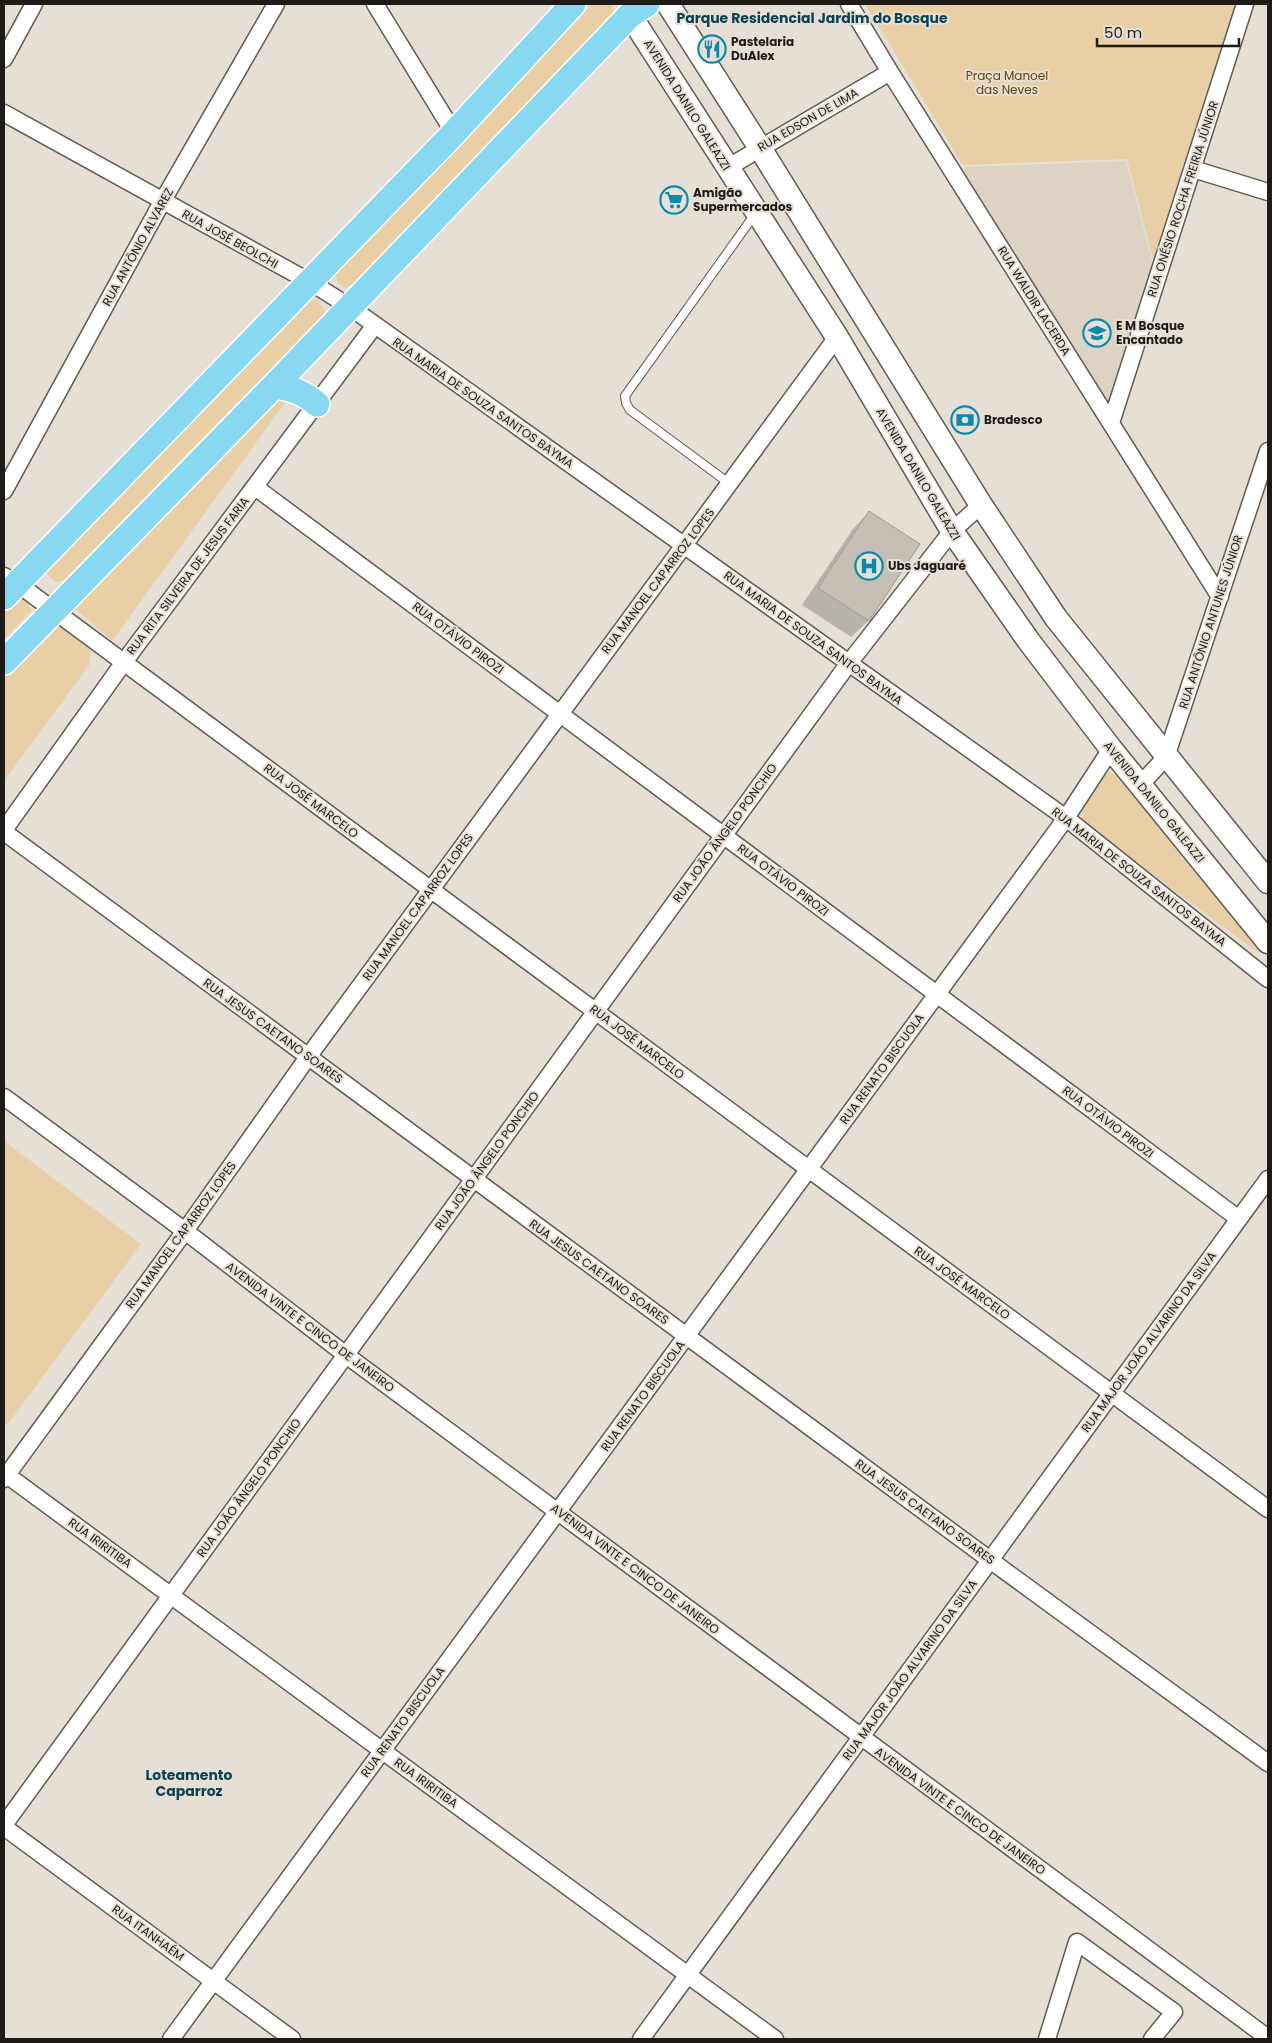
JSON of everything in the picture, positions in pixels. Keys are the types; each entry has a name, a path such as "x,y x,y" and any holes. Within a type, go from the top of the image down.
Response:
{"main road":[{"path":"8,586 310,282 454,132 573,4"},
{"path":"668,4 760,148 981,505 1056,618 1268,882"},
{"path":"4,662 274,386 634,8"},
{"name":"AVENIDA DANILO GALEAZZI","path":"634,8 727,168 837,337 952,531 1028,640 1111,749 1268,942"},
{"path":"274,386 290,388 306,395 317,404"}],"street":[{"path":"4,59 34,4"},
{"name":"RUA ANTÔNIO ALVAREZ","path":"4,491 162,202 276,4"},
{"path":"375,4 454,132"},
{"name":"RUA WALDIR LACERDA","path":"849,4 1220,597"},
{"name":"RUA ONÉSIO ROCHA FREIRIA JÚNIOR","path":"1111,423 1245,4"},
{"name":"RUA EDSON DE LIMA","path":"727,168 890,72"},
{"name":"RUA JOSÉ BEOLCHI","path":"4,113 162,202 310,282 350,307"},
{"path":"1192,169 1268,192"},
{"name":"RUA MARIA DE SOUZA SANTOS BAYMA","path":"350,307 1066,818 1268,979"},
{"name":"RUA RITA SILVEIRA DE JESUS FARIA","path":"4,831 124,662 375,326"},
{"name":"RUA MANOEL CAPARROZ LOPES","path":"5,1476 185,1231 308,1057 837,337"},
{"name":"RUA ANTÔNIO ANTUNES JÚNIOR","path":"1140,785 1166,756 1268,452"},
{"name":"RUA OTÁVIO PIROZI","path":"254,487 1239,1219"},
{"name":"RUA JOÃO ÂNGELO PONCHIO","path":"4,1826 849,663 952,531 981,505"},
{"name":"RUA JOSÉ MARCELO","path":"8,586 55,612 124,662 1268,1509"},
{"name":"RUA RENATO BISCUOLA","path":"171,2039 1066,818 1111,749"},
{"name":"RUA JESUS CAETANO SOARES","path":"4,831 686,1336 1268,1763"},
{"name":"AVENIDA VINTE E CINCO DE JANEIRO","path":"4,1097 185,1231 346,1355 1268,2038"},
{"name":"RUA MAJOR JOÃO ALVARINO DA SILVA","path":"640,2039 1268,1179"},
{"name":"RUA IRIRITIBA","path":"5,1476 171,1595 775,2039"},
{"name":"RUA ITANHAÉM","path":"4,1826 292,2039"},
{"path":"1047,2039 1077,1942 1174,2012 1152,2039"}],"lane":[{"path":"730,484 630,410 625,396 756,212"}],"shaded area":[{"name":"E M Bosque Encantado","path":"1126,161 1153,265 1108,401 963,177 965,167"}],"green space":[{"path":"592,4 612,4 614,17 352,285 345,288 339,284 336,276 337,266"},
{"name":"Praça Manoel das Neves","path":"865,4 1237,4 1154,263 1127,159 963,165"},
{"path":"309,298 318,300 325,313 64,580 57,582 50,578 45,571"},
{"path":"281,398 287,400 112,641 76,609"},
{"path":"13,598 22,598 27,602 31,611 4,639 4,607"},
{"path":"54,624 73,634 90,650 90,664 4,781 4,675"},
{"path":"1104,771 1116,774 1264,949 1257,952 1081,821 1084,805"},
{"path":"4,1141 141,1244 8,1424 4,1425"}],"building":[{"name":"Ubs Jaguaré","path":"869,511 920,544 869,621 818,588"}],"place":[{"name":"Pastelaria DuAlex","path":"712,49"},
{"name":"Amigão Supermercados","path":"674,200"},
{"name":"E M Bosque Encantado","path":"1097,333"},
{"name":"Bradesco","path":"965,420"},
{"name":"Ubs Jaguaré","path":"869,566"}],"district":[{"name":"Parque Residencial Jardim do Bosque","path":"812,18"},
{"name":"Loteamento Caparroz","path":"189,1784"}]}
